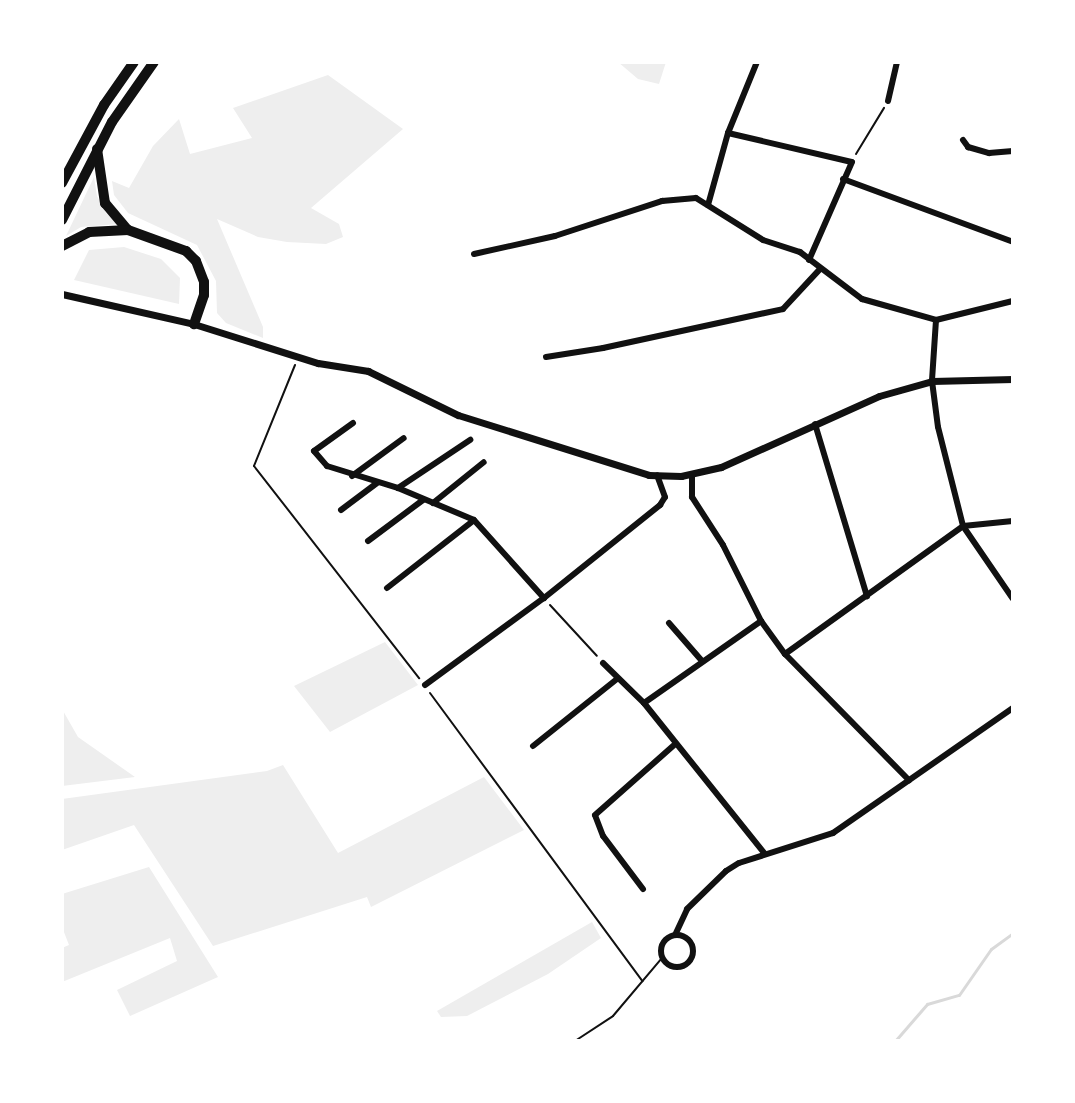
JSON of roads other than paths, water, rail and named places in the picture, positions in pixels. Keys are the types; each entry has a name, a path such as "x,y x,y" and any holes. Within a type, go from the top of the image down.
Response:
{"highway":[{"path":"62,183 104,105 134,62"},
{"path":"62,220 97,149 154,62"},
{"path":"97,149 100,189 105,203 128,230"},
{"path":"62,246 89,232 128,230 172,244 196,261 204,295 194,324"}],"street":[{"path":"708,205 728,133 757,62"},
{"path":"888,101 897,62"},
{"path":"728,133 852,162 809,260"},
{"path":"963,140 968,147 989,153 1013,151"},
{"path":"843,179 1013,242"},
{"path":"474,254 555,236 662,201 696,198 730,223 763,240 800,252 862,299 936,320 1013,301"},
{"path":"546,357 618,345 783,309 820,269"},
{"path":"64,294 194,324 298,357 368,371 427,403 458,415 631,471 657,475 692,475 721,467 879,396 932,381 1013,379"},
{"path":"936,320 932,381 938,427 963,526 1013,599"},
{"path":"353,423 314,451 327,466 398,488 474,520 544,598"},
{"path":"815,424 867,596"},
{"path":"352,476 404,438"},
{"path":"398,488 470,440"},
{"path":"433,503 484,462"},
{"path":"425,685 544,598 660,505 665,497 657,475"},
{"path":"692,475 692,497 723,545 761,621 785,654 909,780"},
{"path":"341,510 377,483"},
{"path":"368,541 423,500"},
{"path":"387,588 474,520"},
{"path":"785,654 963,526 1013,521"},
{"path":"644,703 761,621"},
{"path":"669,623 702,661"},
{"path":"603,663 644,703 674,745 747,828 765,854"},
{"path":"533,746 617,679"},
{"path":"676,933 689,942 691,958 678,968 668,965 662,958 663,944 676,933 687,909 709,884 739,863 833,833 1013,708"},
{"path":"643,889 603,836 595,815 674,745"}],"waterway":[{"path":"895,1041 927,1004 959,995 991,949 1013,933"}]}
